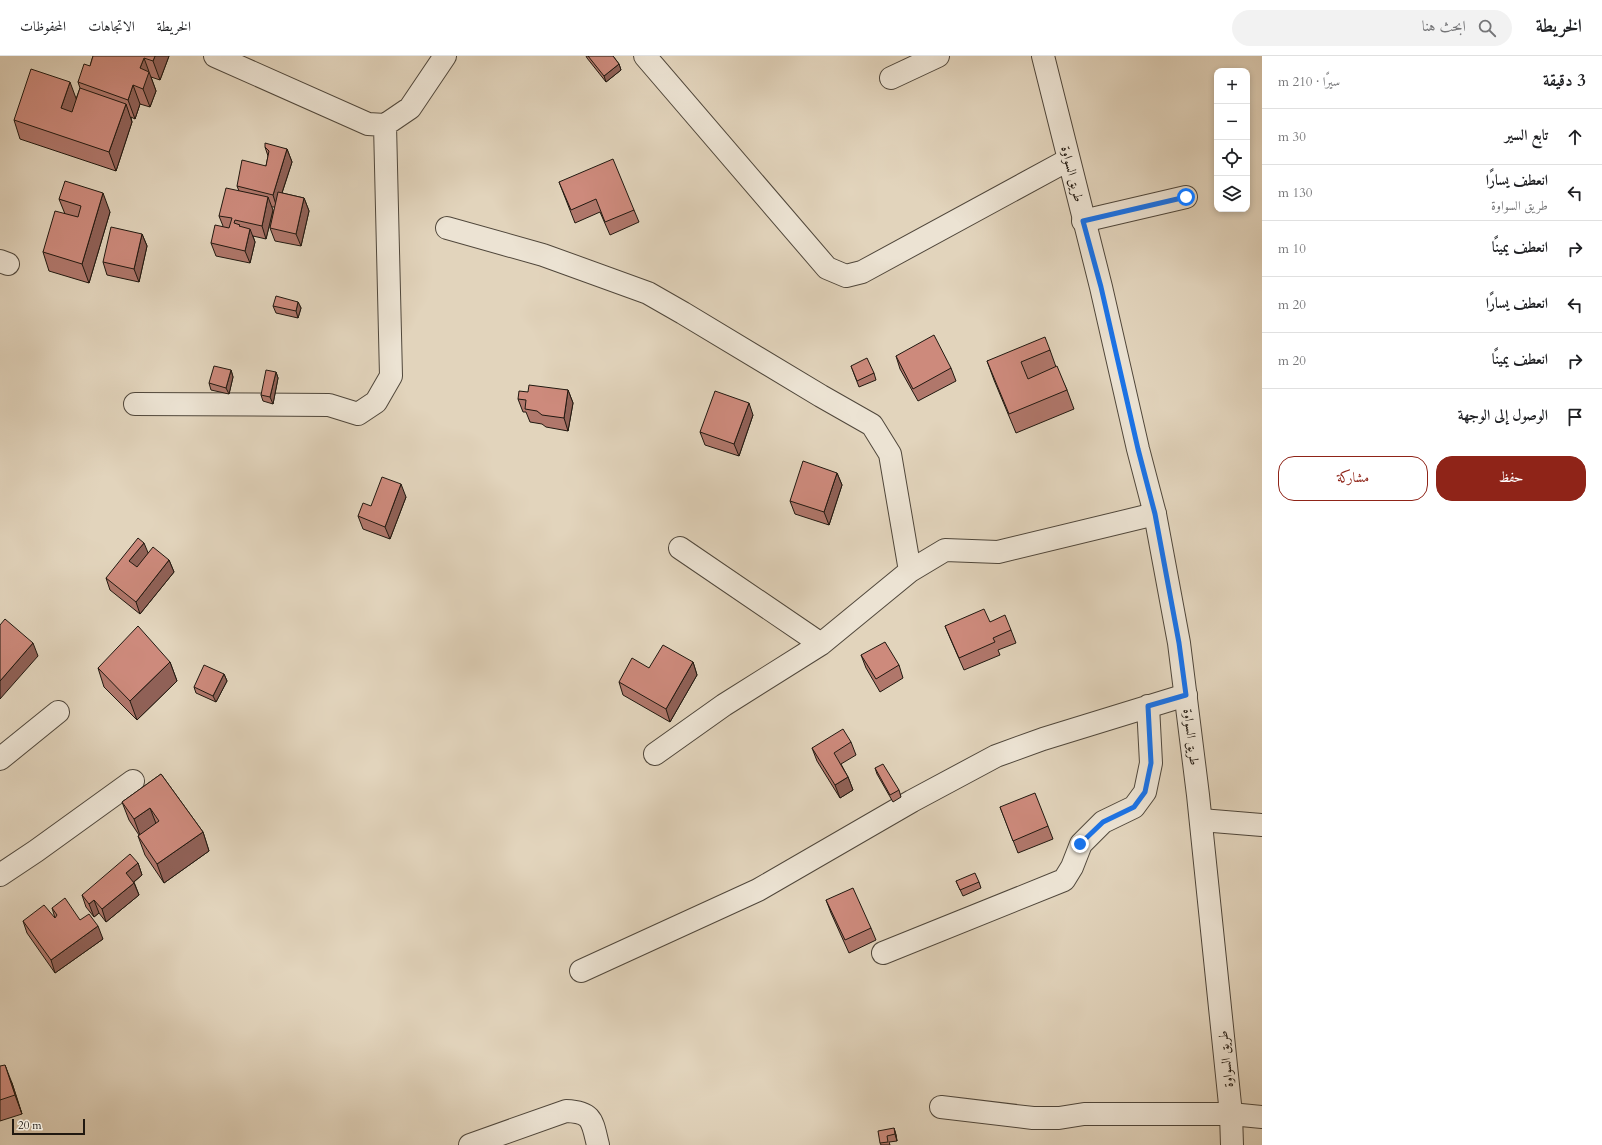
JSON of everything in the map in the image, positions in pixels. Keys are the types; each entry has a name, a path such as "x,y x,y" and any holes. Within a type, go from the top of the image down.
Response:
{"street":[{"path":"215,56 368,124 385,125 410,108 445,56"},
{"path":"645,56 828,268 846,276 862,272 1068,160"},
{"path":"890,78 938,56"},
{"name":"طريق السواوة","path":"1043,56 1083,221 1101,287 1138,449 1155,514 1179,643 1201,820 1231,1114 1232,1145"},
{"path":"134,404 329,405 358,414 376,402 391,376 385,125"},
{"path":"1083,221 1186,197"},
{"path":"447,228 543,255 648,293 872,425 890,454 910,571"},
{"path":"655,754 724,705 821,644 910,571 945,550 998,552 1155,514"},
{"path":"680,548 821,644"},
{"path":"581,971 758,890 912,801 996,756 1043,739 1186,695"},
{"path":"883,953 1064,880 1072,867 1080,844 1103,822 1134,807 1145,792 1151,763 1148,706"},
{"path":"0,759 58,712"},
{"path":"0,875 133,781"},
{"path":"1201,820 1262,825"},
{"path":"941,1107 1033,1118 1059,1118 1084,1114 1231,1114 1262,1117"},
{"path":"470,1145 566,1111 581,1112 592,1122 598,1145"}],"building":[{"path":"93,56 155,56 153,61 144,58 140,68 149,72 143,89 133,85 128,100 78,82 84,64 90,66"},
{"path":"588,56 613,56 619,64 604,76"},
{"path":"31,69 70,82 61,108 72,112 80,88 126,104 109,152 14,120"},
{"path":"265,143 287,149 273,195 237,186 242,160 266,166 269,151 265,147"},
{"path":"613,159 634,210 605,222 596,199 571,210 559,182"},
{"path":"65,181 103,193 82,264 43,252 55,211 78,217 81,206 59,199"},
{"path":"226,188 268,197 262,226 235,220 234,223 240,225 239,226 250,229 245,251 211,243 215,225 229,228 232,218 219,216"},
{"path":"278,192 304,198 296,234 270,228"},
{"path":"111,227 142,234 134,269 103,262"},
{"path":"276,296 298,302 296,311 273,306"},
{"path":"934,335 951,368 913,389 896,356"},
{"path":"1045,337 1050,350 1021,362 1028,379 1057,366 1067,390 1009,414 987,361"},
{"path":"867,358 874,373 857,381 851,366"},
{"path":"214,366 231,370 226,388 209,383"},
{"path":"266,370 276,372 270,397 261,395"},
{"path":"529,385 568,390 564,418 542,415 537,411 525,409 526,400 518,399 519,391 528,392"},
{"path":"715,391 749,403 734,444 700,432"},
{"path":"803,461 837,473 824,512 790,501"},
{"path":"382,477 401,484 385,527 358,516 363,503 371,506"},
{"path":"138,538 144,543 129,561 137,567 153,547 169,560 136,602 106,578"},
{"path":"984,609 990,622 1005,615 1011,630 993,638 995,642 959,658 945,626"},
{"path":"5,619 33,643 0,681 0,625"},
{"path":"138,626 170,662 130,701 98,668"},
{"path":"885,642 899,665 876,679 861,655"},
{"path":"663,645 693,662 666,709 619,682 632,658 649,668"},
{"path":"204,665 224,674 213,696 194,687"},
{"path":"843,729 851,742 834,753 848,777 835,785 812,748"},
{"path":"883,764 899,790 890,795 875,768"},
{"path":"161,774 203,832 157,864 138,836 159,821 150,808 134,819 122,802"},
{"path":"1035,793 1048,826 1013,841 1000,807"},
{"path":"130,854 138,863 126,873 134,883 102,909 94,900 89,904 82,895"},
{"path":"975,873 979,882 960,890 956,881"},
{"path":"853,888 871,928 845,940 826,900"},
{"path":"65,898 80,920 89,914 98,926 51,960 23,921 44,905 55,918 57,915 52,908"},
{"path":"5,1065 15,1095 0,1100 0,1066"},
{"path":"894,1128 895,1134 887,1136 888,1142 880,1143 878,1131"}],"route":[{"path":"1080,844 1103,822 1134,807 1145,792 1151,763 1148,706 1186,695 1179,643 1155,514 1138,449 1101,287 1083,221 1186,197"}]}
